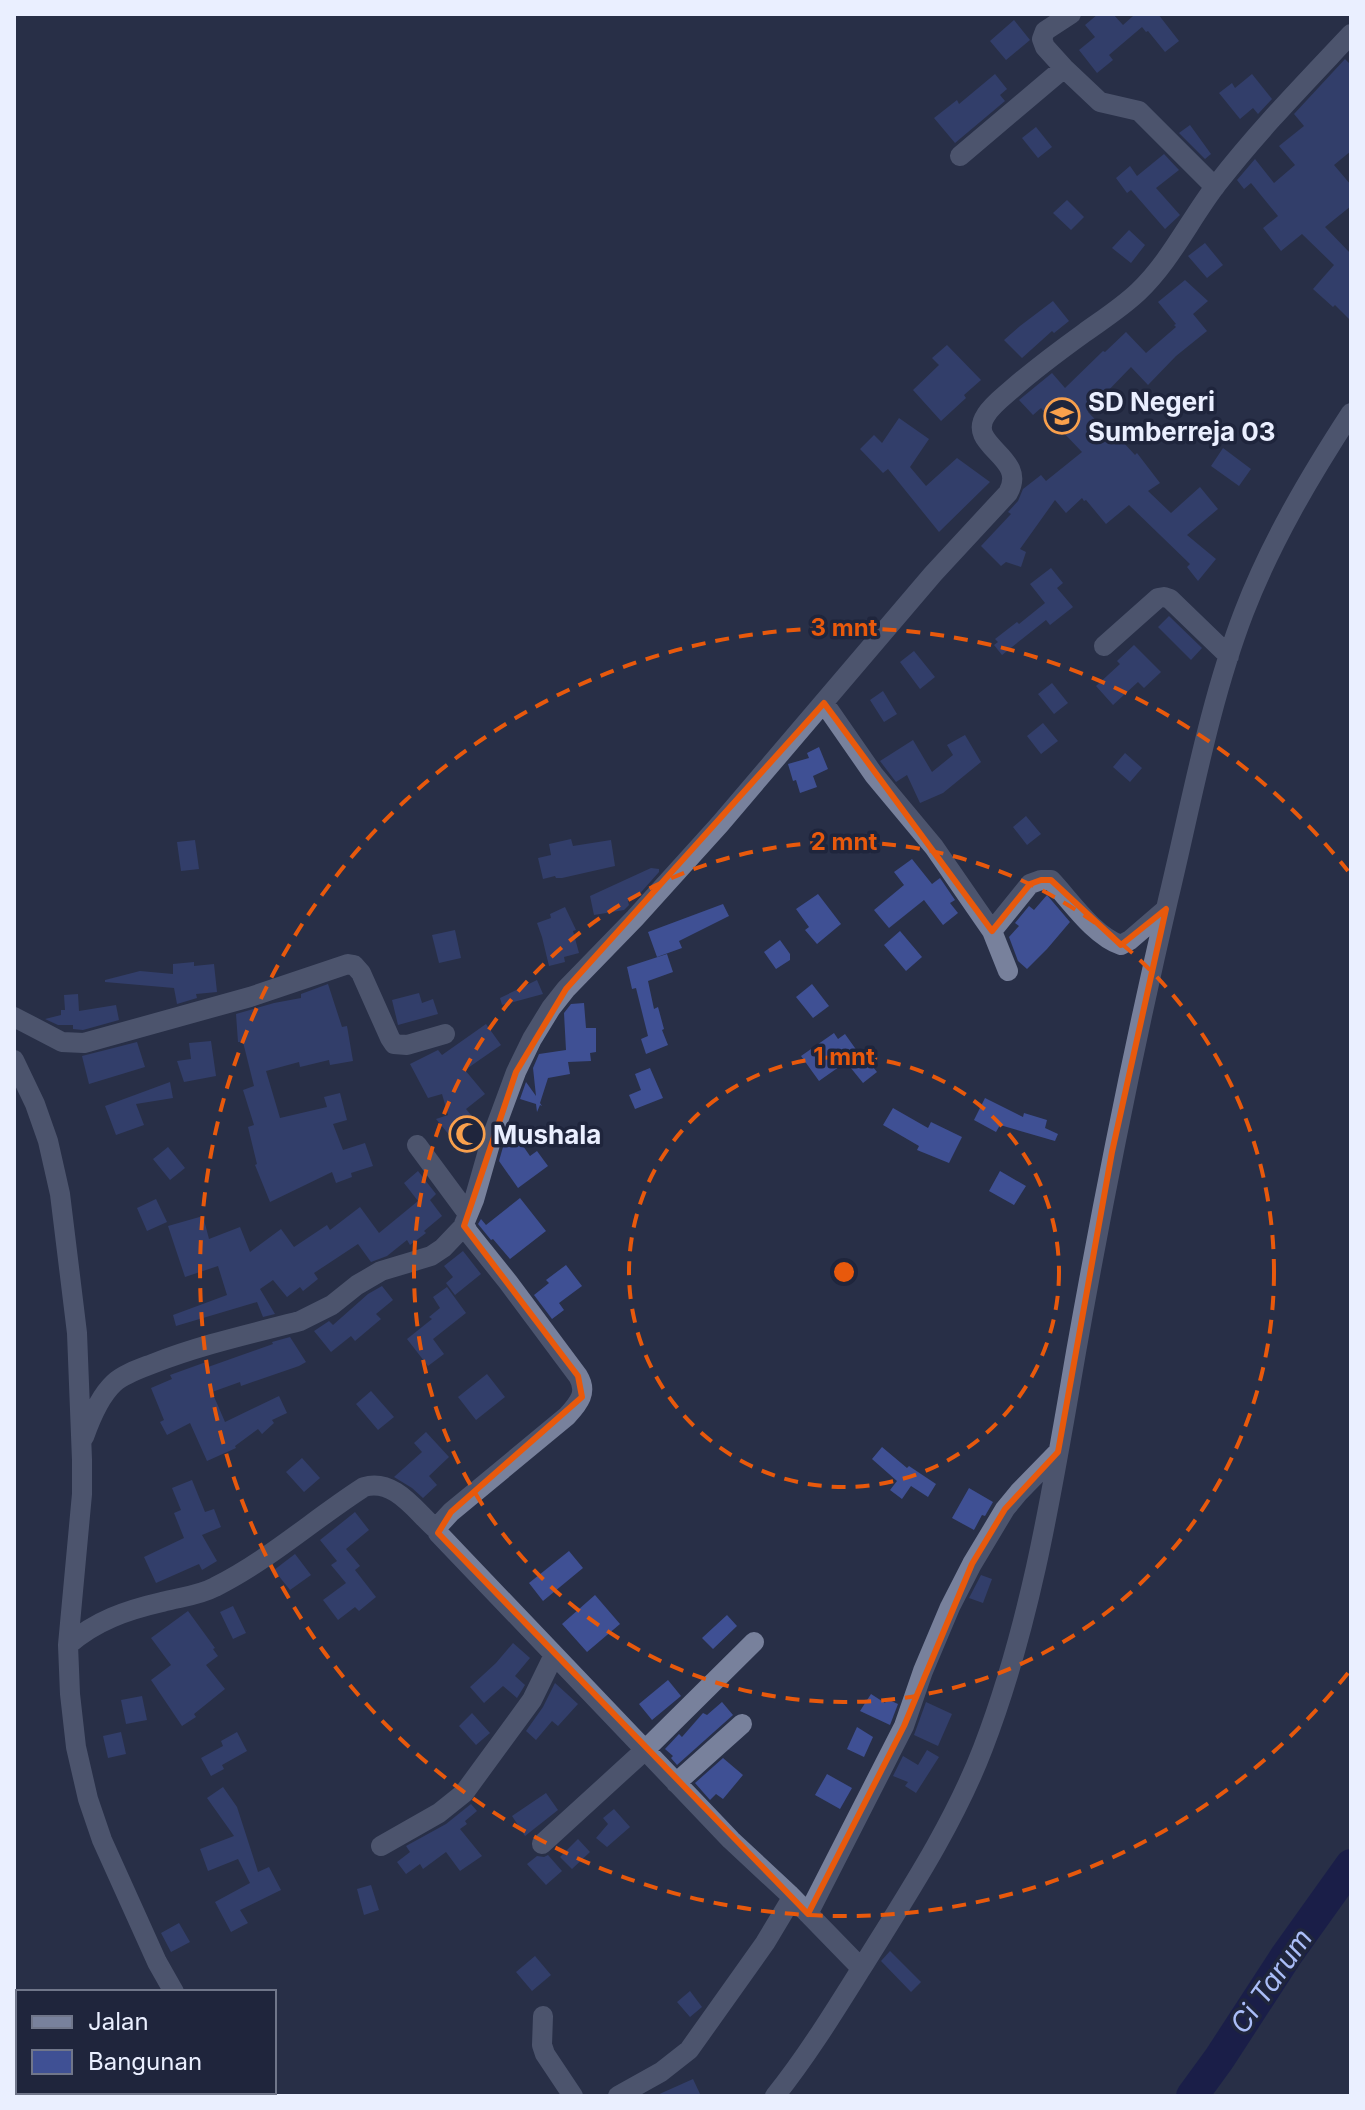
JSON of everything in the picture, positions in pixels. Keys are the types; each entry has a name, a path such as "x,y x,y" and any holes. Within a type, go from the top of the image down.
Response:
{"street":[{"path":"1071,14 1045,31 1042,39 1045,47 1100,102 1139,111 1215,187"},
{"path":"82,1445 87,1429 109,1389 130,1373 199,1348 300,1321 332,1305 381,1271 431,1256 443,1248 466,1220 516,1072 551,1008 690,857 933,574 1008,493 1014,478 1011,469 982,434 984,417 1030,373 1139,291 1155,274 1215,187 1268,123 1351,34"},
{"path":"960,156 1064,68"},
{"path":"775,2096 801,2062 861,1968 950,1821 984,1747 1037,1560 1112,1152 1203,752 1229,656 1270,552 1351,413"},
{"path":"1104,646 1158,598 1164,597 1170,599 1229,656"},
{"path":"824,703 874,775 934,847 992,931 1008,971"},
{"path":"992,931 1030,884 1041,880 1051,880 1110,941 1121,945 1166,909"},
{"path":"14,1017 62,1042 84,1043 250,997 348,964 354,965 361,973 394,1044 407,1045 445,1034"},
{"path":"14,1060 35,1104 60,1194 77,1333 82,1494 68,1645 76,1747 88,1799 102,1840 173,1990"},
{"path":"417,1145 466,1220 582,1382 583,1389 582,1397 567,1416 451,1512 437,1530"},
{"path":"808,1914 904,1726 923,1671 972,1564 1005,1509 1058,1452"},
{"path":"68,1645 91,1627 120,1614 189,1597 224,1583 364,1487 379,1484 395,1491 437,1530 443,1540 731,1840 861,1968"},
{"path":"542,1844 645,1750 754,1642"},
{"path":"381,1846 439,1813 464,1793 532,1700 554,1655"},
{"path":"676,1783 742,1724"},
{"path":"618,2096 661,2072 689,2050 765,1943 792,1898"},
{"path":"543,2016 542,2045 545,2054 573,2096"}],"highlighted area":[{"path":"824,703 992,931 1030,884 1041,880 1051,880 1121,945 1166,909 1112,1152 1058,1452 1005,1509 972,1564 904,1726 808,1914 438,1533 451,1512 582,1397 578,1376 464,1226 516,1072 566,989"}],"building":[{"path":"1098,14 1113,14 1123,25 1132,14 1158,14 1179,41 1165,52 1142,27 1109,55 1113,60 1097,73 1079,50 1095,37 1085,25"},
{"path":"1014,20 1030,40 1006,60 990,41"},
{"path":"1345,59 1351,65 1351,151 1334,165 1351,185 1351,206 1325,227 1351,254 1351,321 1313,289 1334,265 1302,234 1281,251 1263,228 1278,216 1251,183 1244,189 1237,180 1255,159 1274,183 1295,165 1279,146 1304,126 1294,114"},
{"path":"995,74 1007,89 1000,95 1005,101 955,143 934,118 957,100 959,104"},
{"path":"1252,74 1272,99 1258,114 1253,108 1240,119 1219,93 1232,83 1235,88"},
{"path":"1190,125 1211,154 1205,159 1179,133"},
{"path":"1036,127 1052,147 1038,158 1022,138"},
{"path":"1164,154 1179,170 1156,188 1180,215 1165,229 1131,190 1127,193 1116,178 1130,166 1137,176"},
{"path":"1067,200 1084,217 1071,230 1053,213"},
{"path":"1129,230 1145,245 1131,263 1112,248"},
{"path":"1205,243 1223,265 1207,278 1188,256"},
{"path":"1185,280 1208,301 1193,314 1207,331 1176,356 1148,385 1131,367 1088,412 1107,432 1111,429 1135,455 1137,453 1160,483 1148,491 1171,513 1200,487 1218,509 1187,535 1216,559 1198,581 1187,567 1190,564 1129,505 1106,524 1082,498 1066,513 1055,500 1020,549 1026,552 1021,567 1006,562 1001,566 981,546 1011,514 1008,512 1023,489 1041,475 1046,481 1082,452 1060,429 1063,424 1058,419 1054,423 1041,408 1033,415 1019,400 1052,373 1065,388 1126,332 1146,353 1176,327 1158,302"},
{"path":"1053,301 1069,321 1054,333 1052,331 1022,358 1004,340"},
{"path":"947,345 981,380 941,421 913,390 939,365 932,358"},
{"path":"899,418 929,439 910,467 926,486 957,458 990,482 939,532 888,469 883,473 860,449 874,435 882,443"},
{"path":"1223,448 1251,469 1239,486 1211,466"},
{"path":"1051,568 1063,583 1057,588 1073,607 1050,625 1046,620 1002,655 994,645 998,642 995,639 1045,603 1030,584"},
{"path":"1169,616 1202,648 1191,660 1158,627"},
{"path":"1134,645 1161,672 1144,688 1138,682 1113,705 1096,686 1120,664 1117,661"},
{"path":"914,651 935,677 920,689 900,662"},
{"path":"1052,683 1068,703 1054,714 1038,694"},
{"path":"883,691 897,714 884,722 870,700"},
{"path":"1043,723 1058,741 1041,754 1027,736"},
{"path":"965,735 981,762 943,793 920,803 907,775 896,782 880,761 913,740 932,772 953,755 947,745"},
{"path":"819,747 828,769 813,776 817,787 800,793 788,764 809,758 807,753"},
{"path":"1125,753 1142,768 1130,782 1113,767"},
{"path":"1026,816 1041,834 1027,845 1013,827"},
{"path":"571,839 573,846 611,840 615,866 543,879 538,858 551,855 549,844"},
{"path":"195,840 199,869 181,871 177,842"},
{"path":"912,859 932,884 940,878 955,900 950,903 958,913 943,925 924,900 889,928 874,910 904,885 894,872"},
{"path":"651,868 659,869 659,872 635,899 628,901 629,905 624,910 594,915 590,896"},
{"path":"818,894 841,924 817,944 805,930 809,927 796,909"},
{"path":"1047,895 1070,922 1027,969 1018,961 1009,937 1019,926 1015,923 1029,906 1034,910"},
{"path":"723,904 729,916 679,941 682,948 657,957 648,932"},
{"path":"565,907 576,930 573,931 579,953 564,957 565,962 549,966 537,923 551,918 550,914"},
{"path":"455,930 461,958 439,963 432,935"},
{"path":"900,931 922,957 906,971 884,945"},
{"path":"780,940 790,954 790,960 776,969 764,952"},
{"path":"667,954 673,972 648,981 654,1009 658,1007 668,1045 646,1054 641,1039 648,1036 636,988 632,989 627,967"},
{"path":"194,962 194,966 214,964 217,992 196,994 197,998 177,1004 174,988 105,982 140,971 173,974 173,964"},
{"path":"537,980 543,994 502,1005 500,998"},
{"path":"328,984 342,1027 347,1026 353,1061 330,1065 329,1060 300,1067 299,1062 266,1071 280,1118 327,1107 324,1097 340,1093 347,1120 333,1124 343,1150 365,1143 373,1166 351,1173 352,1177 336,1183 332,1172 270,1202 255,1165 248,1127 254,1125 243,1090 254,1086 243,1042 238,1042 236,1014 301,998 301,994"},
{"path":"812,984 829,1006 813,1018 796,997"},
{"path":"419,993 422,1003 433,999 438,1014 398,1025 392,1000"},
{"path":"78,994 79,1011 116,1005 119,1020 83,1030 45,1019 61,1015 61,1010 65,1010 64,995"},
{"path":"584,1003 586,1028 596,1028 596,1052 590,1053 591,1061 568,1062 570,1074 548,1078 540,1103 542,1106 537,1112 536,1104 520,1099 526,1082 536,1096 533,1068 539,1054 566,1050 564,1013 571,1004"},
{"path":"486,1024 501,1045 465,1070 485,1094 466,1109 482,1128 476,1145 465,1154 436,1119 448,1115 442,1094 428,1098 410,1064 438,1050 442,1055"},
{"path":"834,1033 838,1039 845,1034 877,1072 863,1083 846,1062 819,1081 801,1056"},
{"path":"211,1041 216,1076 184,1082 177,1061 191,1059 189,1043"},
{"path":"137,1042 145,1067 89,1084 82,1056"},
{"path":"650,1068 663,1098 635,1109 629,1095 641,1090 635,1074"},
{"path":"170,1082 173,1098 136,1104 144,1125 116,1135 105,1106"},
{"path":"985,1098 1023,1117 1024,1113 1047,1120 1045,1128 1058,1134 1055,1141 1000,1125 996,1132 974,1120"},
{"path":"893,1108 928,1128 931,1122 962,1137 949,1163 917,1150 919,1146 883,1125"},
{"path":"514,1133 530,1156 537,1151 548,1166 518,1188 499,1161 505,1140"},
{"path":"168,1147 185,1168 170,1180 153,1159"},
{"path":"418,1171 436,1194 430,1200 442,1216 410,1245 407,1240 387,1256 371,1262 358,1244 314,1273 318,1279 303,1291 300,1287 287,1297 273,1280 260,1289 275,1314 263,1317 257,1302 176,1326 173,1315 227,1295 218,1266 185,1277 168,1226 203,1216 209,1239 240,1227 250,1252 281,1229 294,1247 327,1225 330,1230 360,1207 379,1233 418,1201 404,1183"},
{"path":"1000,1171 1026,1186 1014,1205 989,1191"},
{"path":"520,1198 546,1231 510,1259 478,1224 481,1219 486,1225"},
{"path":"156,1199 167,1222 147,1231 137,1208"},
{"path":"463,1251 481,1274 455,1295 446,1283 453,1277 444,1266"},
{"path":"566,1265 582,1286 559,1303 564,1310 552,1319 534,1295 549,1283 546,1280"},
{"path":"382,1286 393,1300 376,1314 381,1319 355,1341 351,1336 331,1352 314,1331 329,1321 333,1325 368,1294"},
{"path":"447,1287 466,1313 433,1339 444,1354 428,1366 407,1339 432,1319 429,1317 440,1308 433,1297"},
{"path":"290,1337 306,1362 241,1386 240,1382 212,1392 225,1422 279,1396 287,1413 272,1420 274,1423 262,1434 258,1429 236,1448 207,1461 190,1423 167,1435 160,1422 164,1420 151,1388 172,1379 170,1375 206,1362 208,1367"},
{"path":"487,1374 505,1397 476,1420 458,1397"},
{"path":"371,1391 394,1417 378,1430 356,1404"},
{"path":"426,1432 449,1457 429,1476 437,1485 423,1498 394,1477 422,1452 414,1443"},
{"path":"882,1447 907,1468 909,1466 936,1484 928,1497 911,1486 902,1499 890,1490 897,1481 872,1459"},
{"path":"302,1458 320,1478 304,1492 286,1472"},
{"path":"192,1480 205,1512 214,1509 221,1527 202,1535 217,1561 202,1570 199,1564 156,1583 144,1557 184,1538 174,1513 181,1510 172,1488"},
{"path":"969,1488 993,1502 974,1530 952,1518"},
{"path":"355,1512 369,1530 346,1549 360,1566 355,1570 376,1597 359,1611 355,1607 338,1620 323,1600 346,1583 331,1565 337,1561 320,1540"},
{"path":"569,1551 583,1568 543,1601 529,1583"},
{"path":"295,1554 311,1575 290,1590 274,1570"},
{"path":"981,1575 992,1579 983,1603 969,1598"},
{"path":"595,1595 620,1624 587,1652 562,1624"},
{"path":"233,1606 246,1633 233,1639 220,1612"},
{"path":"188,1611 215,1648 218,1656 206,1665 225,1689 182,1726 151,1680 171,1665 151,1638"},
{"path":"727,1615 737,1626 713,1649 702,1638"},
{"path":"513,1643 530,1658 515,1676 525,1685 517,1698 503,1686 484,1703 470,1687"},
{"path":"668,1680 681,1696 652,1720 639,1704"},
{"path":"555,1683 578,1704 558,1726 552,1721 536,1740 526,1731"},
{"path":"871,1694 885,1703 887,1699 898,1704 890,1725 860,1711"},
{"path":"142,1696 147,1720 126,1724 121,1700"},
{"path":"722,1702 733,1715 677,1765 665,1749 679,1734 682,1737 703,1713 707,1715"},
{"path":"926,1702 952,1714 938,1746 914,1735"},
{"path":"472,1713 490,1733 476,1745 459,1726"},
{"path":"857,1727 873,1737 864,1757 847,1749"},
{"path":"121,1732 126,1754 108,1758 103,1736"},
{"path":"237,1732 247,1751 222,1765 224,1769 211,1776 201,1758 223,1746 221,1741"},
{"path":"927,1750 939,1757 916,1793 905,1786 908,1782 893,1776 903,1756 918,1765"},
{"path":"723,1758 743,1775 723,1799 716,1794 710,1800 695,1783"},
{"path":"827,1774 852,1788 840,1809 815,1795"},
{"path":"223,1787 237,1807 258,1872 269,1867 281,1890 240,1910 248,1923 231,1932 215,1902 250,1883 238,1859 208,1871 200,1849 234,1836 207,1798"},
{"path":"546,1793 558,1810 525,1836 512,1816"},
{"path":"471,1804 477,1811 460,1829 482,1856 460,1871 446,1852 423,1869 420,1864 406,1874 397,1862 410,1852 406,1846 446,1824"},
{"path":"614,1809 630,1827 607,1847 596,1838 608,1824 603,1818"},
{"path":"578,1839 590,1852 572,1869 560,1857"},
{"path":"548,1855 562,1871 546,1885 527,1864 537,1856"},
{"path":"371,1885 379,1910 364,1915 357,1889"},
{"path":"179,1923 190,1942 171,1952 161,1933"},
{"path":"890,1951 921,1982 911,1992 881,1961"},
{"path":"535,1956 551,1975 532,1991 516,1972"},
{"path":"690,1991 702,2007 690,2017 677,2002"},
{"path":"693,2079 701,2096 655,2096"}],"waterway":[{"name":"Ci Tarum","path":"1192,2096 1351,1865"}],"place":[{"name":"SD Negeri Sumberreja 03","path":"1062,416"},
{"name":"Mushala","path":"467,1134"}]}
